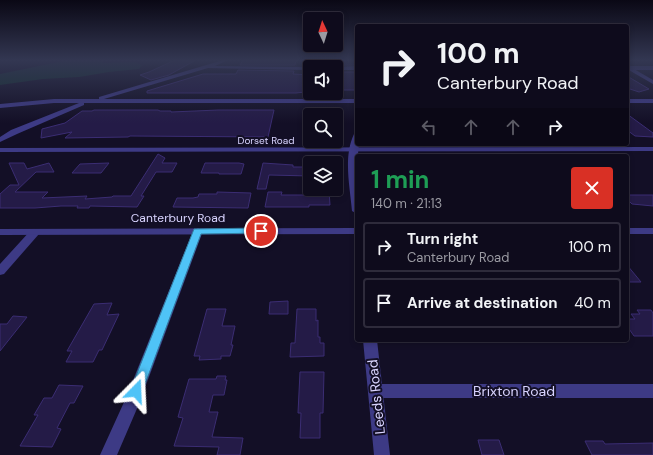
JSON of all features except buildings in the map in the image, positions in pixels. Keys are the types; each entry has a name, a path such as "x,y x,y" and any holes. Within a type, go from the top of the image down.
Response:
{"street":[{"path":"0,140 90,102 160,81"},
{"path":"0,106 47,102 355,101"},
{"path":"629,101 653,101"},
{"path":"355,145 355,194"},
{"name":"Dorset Road","path":"0,150 653,149"},
{"name":"Canterbury Road","path":"0,232 355,231"},
{"path":"629,231 653,231"},
{"path":"0,271 35,232"},
{"path":"108,455 131,404 198,232"},
{"name":"Leeds Road","path":"370,342 382,455"},
{"name":"Brixton Road","path":"375,391 653,391"}],"green space":[{"path":"0,81 27,81 0,85"}],"route":[{"path":"136,391 198,232 261,231"}]}
